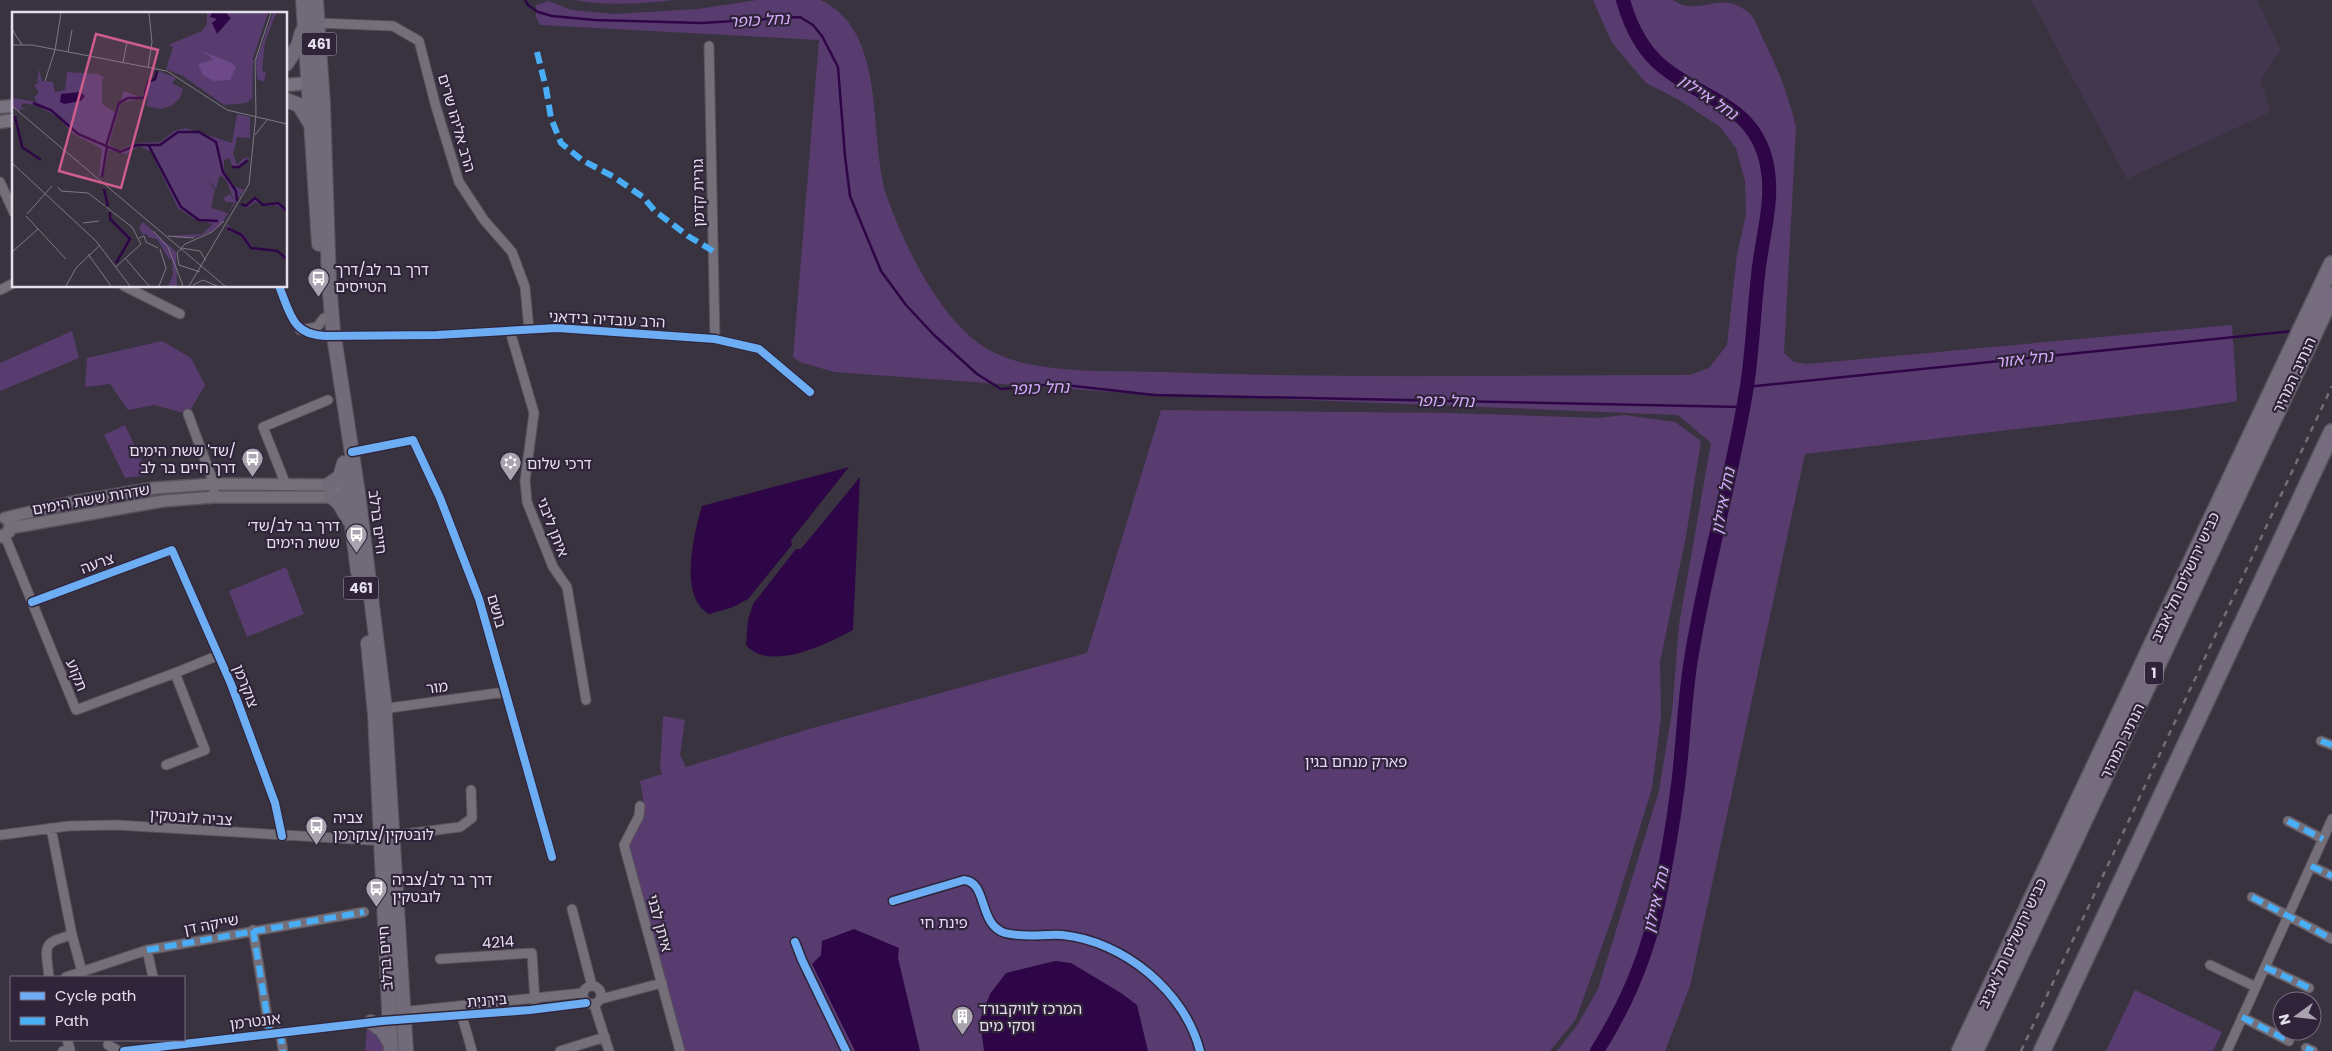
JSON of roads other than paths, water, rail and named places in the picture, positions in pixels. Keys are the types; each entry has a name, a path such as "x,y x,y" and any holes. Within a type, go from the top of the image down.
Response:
{"highway":[{"name":"כביש ירושלים תל אביב","path":"1960,1051 2332,264"},
{"name":"הנתיב המהיר","path":"1975,1051 2332,295"},
{"path":"2042,1051 2332,432"}],"main road":[{"name":"461","path":"303,0 314,89"},
{"name":"461","path":"314,89 317,23 316,0"},
{"path":"288,61 298,46 304,17"},
{"path":"288,85 314,89"},
{"path":"288,98 314,89"},
{"name":"חיים ברלב","path":"314,89 312,128 324,318 330,336"},
{"name":"חיים ברלב","path":"314,89 329,282 330,336 348,457 351,493 380,711 405,1017 406,1051"},
{"path":"288,100 302,108 312,128"},
{"path":"348,457 340,477 330,491 352,526"},
{"name":"חיים ברלב","path":"351,493 352,526 366,630 380,711"},
{"name":"חיים ברלב","path":"389,839 391,1048"},
{"path":"371,1022 382,1030 391,1048"}],"street":[{"name":"הרב אליהו שרים","path":"317,23 393,26 419,41 436,107 459,182 484,220 512,252 525,287 529,330"},
{"name":"גורית קדמן","path":"708,46 715,339"},
{"path":"0,182 12,209"},
{"path":"0,290 12,284"},
{"path":"129,288 180,314"},
{"path":"280,288 300,330 314,328 324,318"},
{"name":"הרב עובדיה בידאני","path":"300,330 309,335 330,336 437,335 558,328 715,339 759,349 810,392"},
{"name":"איתן ליבני","path":"510,331 534,413 524,481 527,502 552,567 567,587 586,700"},
{"path":"286,485 263,427 328,400"},
{"path":"188,414 214,484 214,497"},
{"name":"בושם","path":"348,457 413,440 440,498 479,599 552,857"},
{"name":"שדרות ששת הימים","path":"2,517 130,492 214,484 286,485 351,493"},
{"name":"שדרות ששת הימים","path":"5,534 123,507 214,497 330,491"},
{"path":"2,517 9,522 5,534"},
{"name":"תקוע","path":"5,534 76,710 219,655"},
{"name":"צרעה","path":"32,602 172,550"},
{"name":"צוקרמן","path":"172,550 219,655 276,803 282,836"},
{"path":"166,766 205,750 175,673"},
{"name":"מור","path":"380,711 505,692"},
{"path":"2322,741 2332,745"},
{"name":"צביה לובטקין","path":"0,835 51,828 116,825 282,836 389,839 460,827 472,818 471,790"},
{"name":"איתן לבני","path":"640,806 639,816 624,845 680,1051"},
{"path":"2227,1051 2332,819"},
{"path":"2288,821 2323,839"},
{"path":"51,828 72,935 82,972"},
{"path":"2311,866 2332,876"},
{"path":"2252,897 2332,938"},
{"path":"572,909 592,986"},
{"name":"שייקה דן","path":"69,976 147,950 364,912"},
{"path":"253,930 270,1034"},
{"path":"49,976 46,949 48,944 54,940 72,935"},
{"path":"147,950 153,976"},
{"name":"4214","path":"440,959 532,953 536,1009"},
{"path":"2210,965 2256,987"},
{"path":"2266,967 2309,988"},
{"name":"בירנית","path":"405,1017 462,1016 536,1009 596,1000 661,980"},
{"path":"592,986 583,993 596,1000"},
{"path":"592,986 597,987 596,1000 609,1051"},
{"name":"בירנית","path":"390,1021 405,1017 583,993"},
{"path":"462,1016 472,1051"},
{"path":"2242,1017 2272,1032"},
{"name":"אונטרמן","path":"124,1051 390,1021"},
{"path":"280,1032 283,1051"},
{"path":"560,1051 605,1037"},
{"path":"64,1051 70,1049 67,1041"},
{"path":"108,1045 120,1051"}],"waterway":[{"name":"נחל כופר","path":"525,0 528,5 538,12 552,16 595,20 701,23 800,17 813,25 822,36 838,67 850,196 881,271 906,305 934,335 977,374 1001,389 1056,384 1154,395 1742,407"},
{"name":"נחל איילון","path":"1597,1051 1617,1017 1634,980 1648,942 1661,889 1676,800 1688,681 1696,631 1734,456 1747,386 1759,267 1769,203 1767,165 1761,145 1752,129 1726,106 1679,79 1656,61 1638,37 1629,19 1623,0"},
{"name":"נחל אזור","path":"1746,387 2293,331"}],"railway":[{"path":"2021,1051 2332,386"}],"place":[{"name":"דרך בר לב/דרך הטייסים","path":"319,297"},
{"name":"שד' ששת הימים/ דרך חיים בר לב","path":"252,478"},
{"name":"דרכי שלום","path":"511,482"},
{"name":"דרך בר לב/שד׳ ששת הימים","path":"356,553"},
{"name":"צביה לובטקין/צוקרמן","path":"317,845"},
{"name":"דרך בר לב/צביה לובטקין","path":"376,907"},
{"name":"המרכז לוויקבורד וסקי מים","path":"963,1036"}],"park label":[{"name":"פארק מנחם בגין","path":"1356,761"},
{"name":"פינת חי","path":"944,922"}]}
